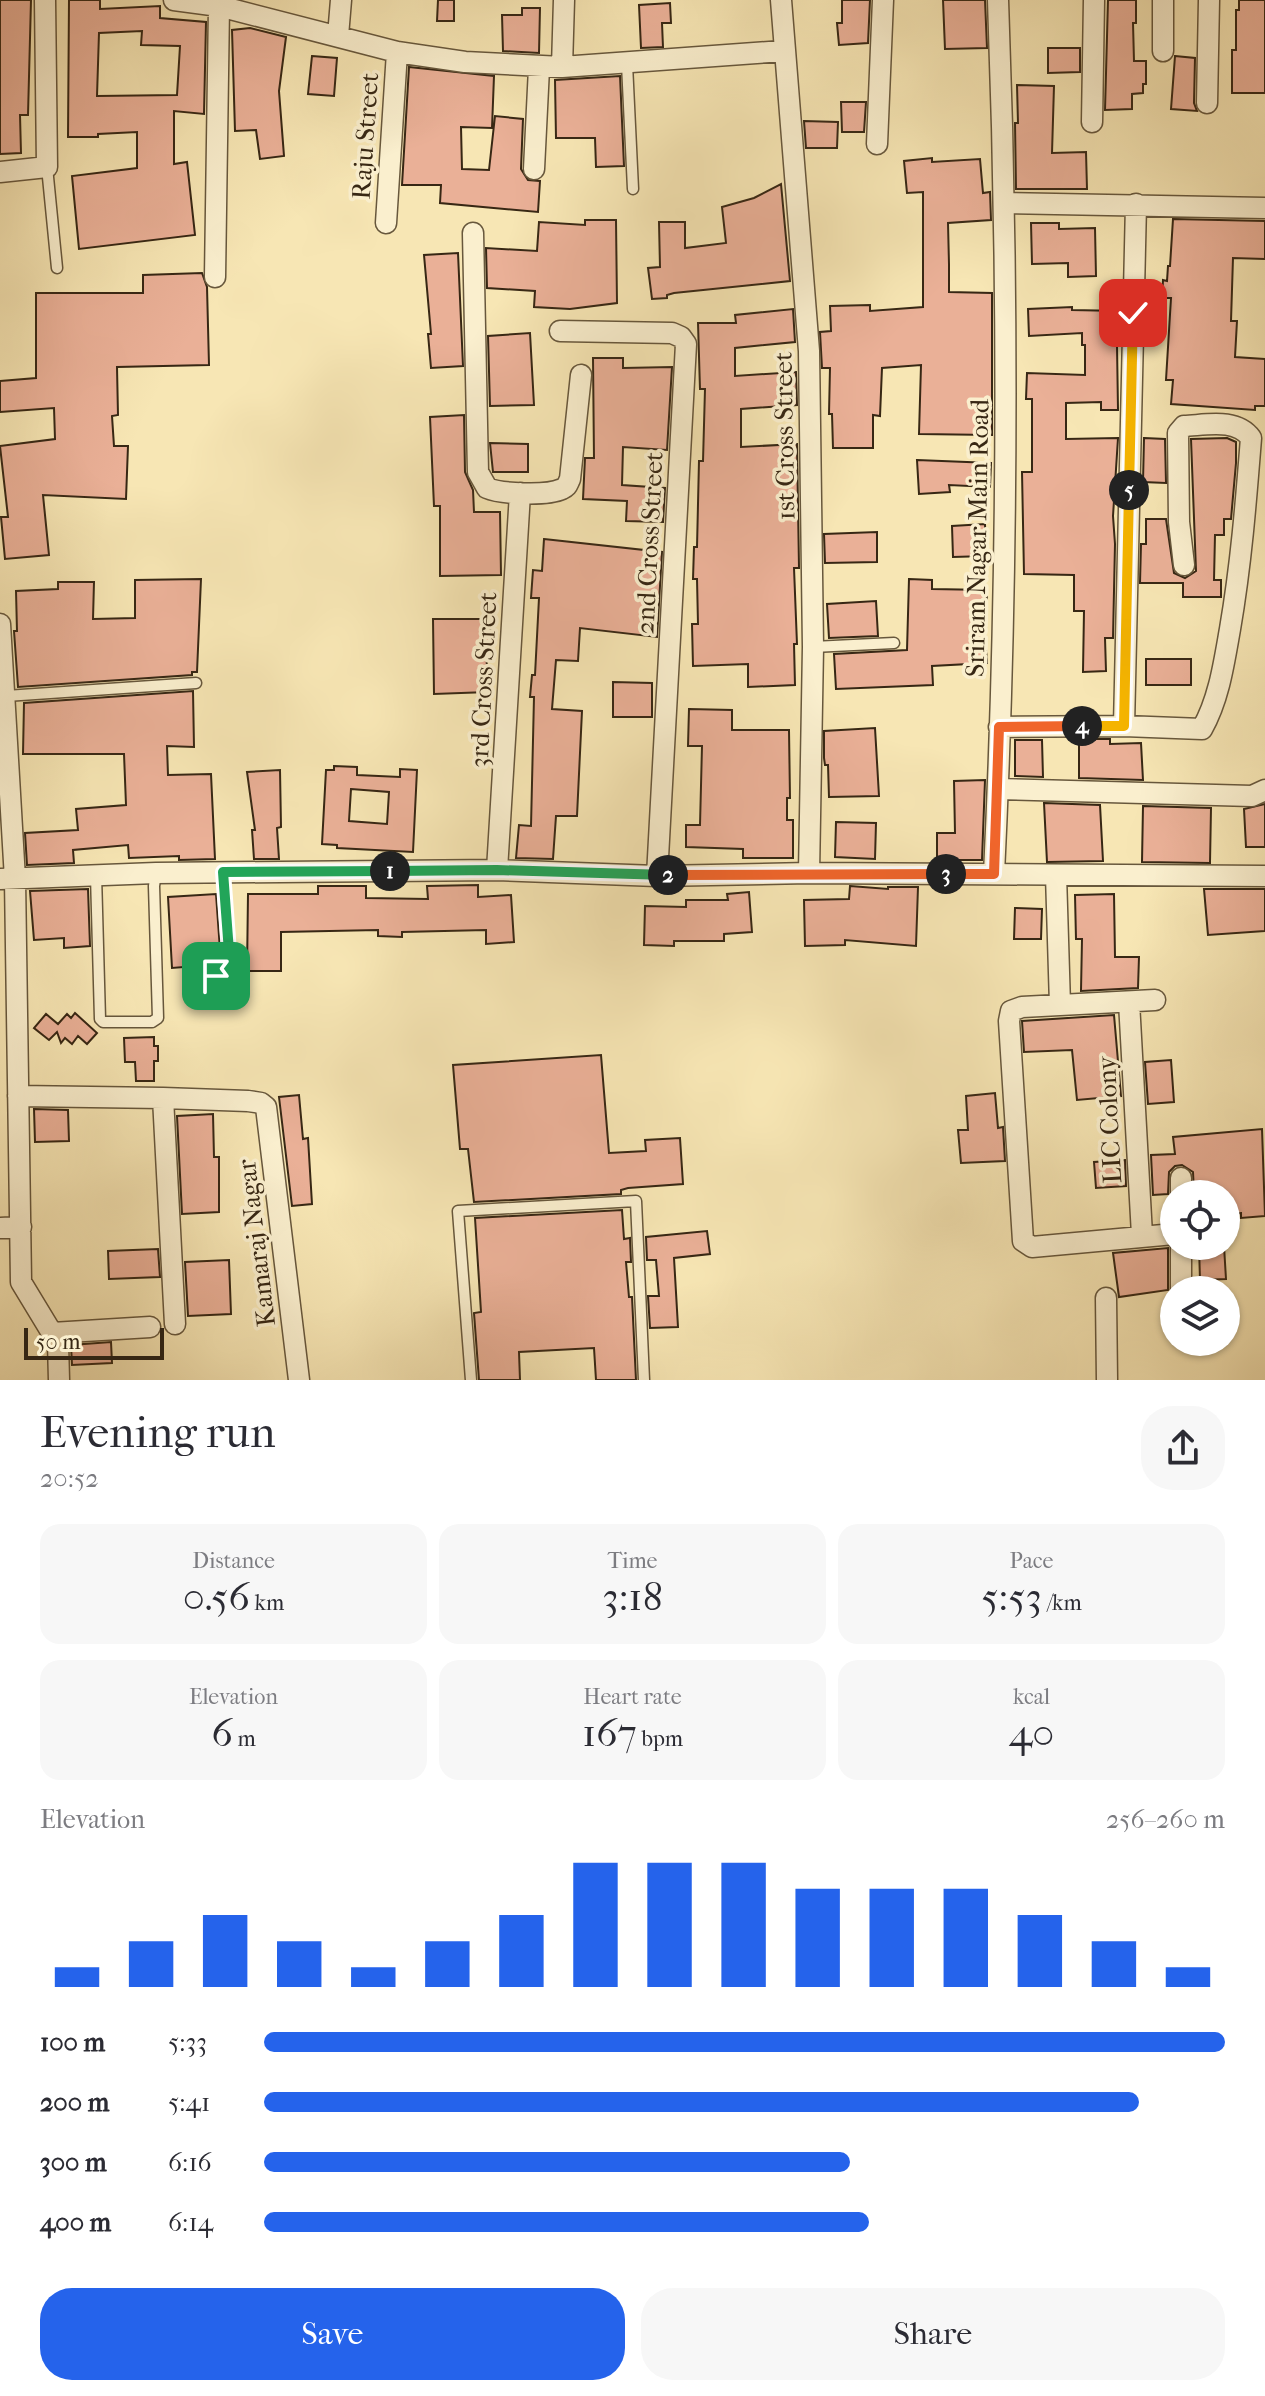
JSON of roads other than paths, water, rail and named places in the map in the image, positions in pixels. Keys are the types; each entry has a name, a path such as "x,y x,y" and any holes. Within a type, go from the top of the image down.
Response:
{"street":[{"path":"0,172 47,167 45,0"},
{"path":"174,0 220,3 397,52 465,62 539,68 783,51"},
{"path":"338,36 341,0"},
{"path":"562,67 564,0"},
{"name":"1st Cross Street","path":"781,0 809,351 813,647 809,873"},
{"path":"877,144 883,0"},
{"name":"Sriram Nagar Main Road","path":"994,874 1007,367 998,0"},
{"path":"1092,122 1094,0"},
{"path":"1163,0 1163,51"},
{"path":"1207,103 1209,0"},
{"path":"215,277 220,3"},
{"name":"Raju Street","path":"386,223 397,52"},
{"path":"534,169 539,68"},
{"path":"1005,203 1265,208"},
{"path":"1124,726 1136,204"},
{"path":"473,233 478,472 482,484 487,488 520,493 558,490 567,485 581,375"},
{"name":"2nd Cross Street","path":"560,331 672,333 681,337 686,344 657,876"},
{"path":"999,727 1202,729 1212,710 1240,569 1251,438 1244,429 1235,425 1184,426 1178,433 1179,522 1184,565"},
{"name":"3rd Cross Street","path":"497,870 520,493"},
{"path":"0,624 8,879 7,970 18,1096 10,1179 10,1228 21,1282 52,1333 59,1352 59,1380"},
{"path":"998,789 1252,796 1265,790"},
{"path":"8,879 156,873 497,870 657,876 809,873 1265,876"},
{"path":"1056,875 1060,1005"},
{"path":"1155,1000 1022,1007 1011,1011 1009,1016 1023,1241 1032,1247 1160,1234"},
{"name":"LIC Colony","path":"1129,1002 1142,1235"},
{"path":"18,1096 163,1098 175,1324"},
{"name":"Kamaraj Nagar","path":"163,1098 261,1103 267,1113 299,1380"},
{"path":"1106,1298 1107,1380"},
{"path":"52,1333 150,1327"}],"lane":[{"path":"627,64 633,189"},
{"path":"47,167 57,268"},
{"path":"813,647 894,643"},
{"path":"3,696 196,683"},
{"path":"195,977 216,976 229,969 223,872"},
{"path":"96,875 100,1019 103,1022 152,1022 158,1018 156,873"},
{"path":"471,1380 458,1211 636,1201 644,1380"}]}
